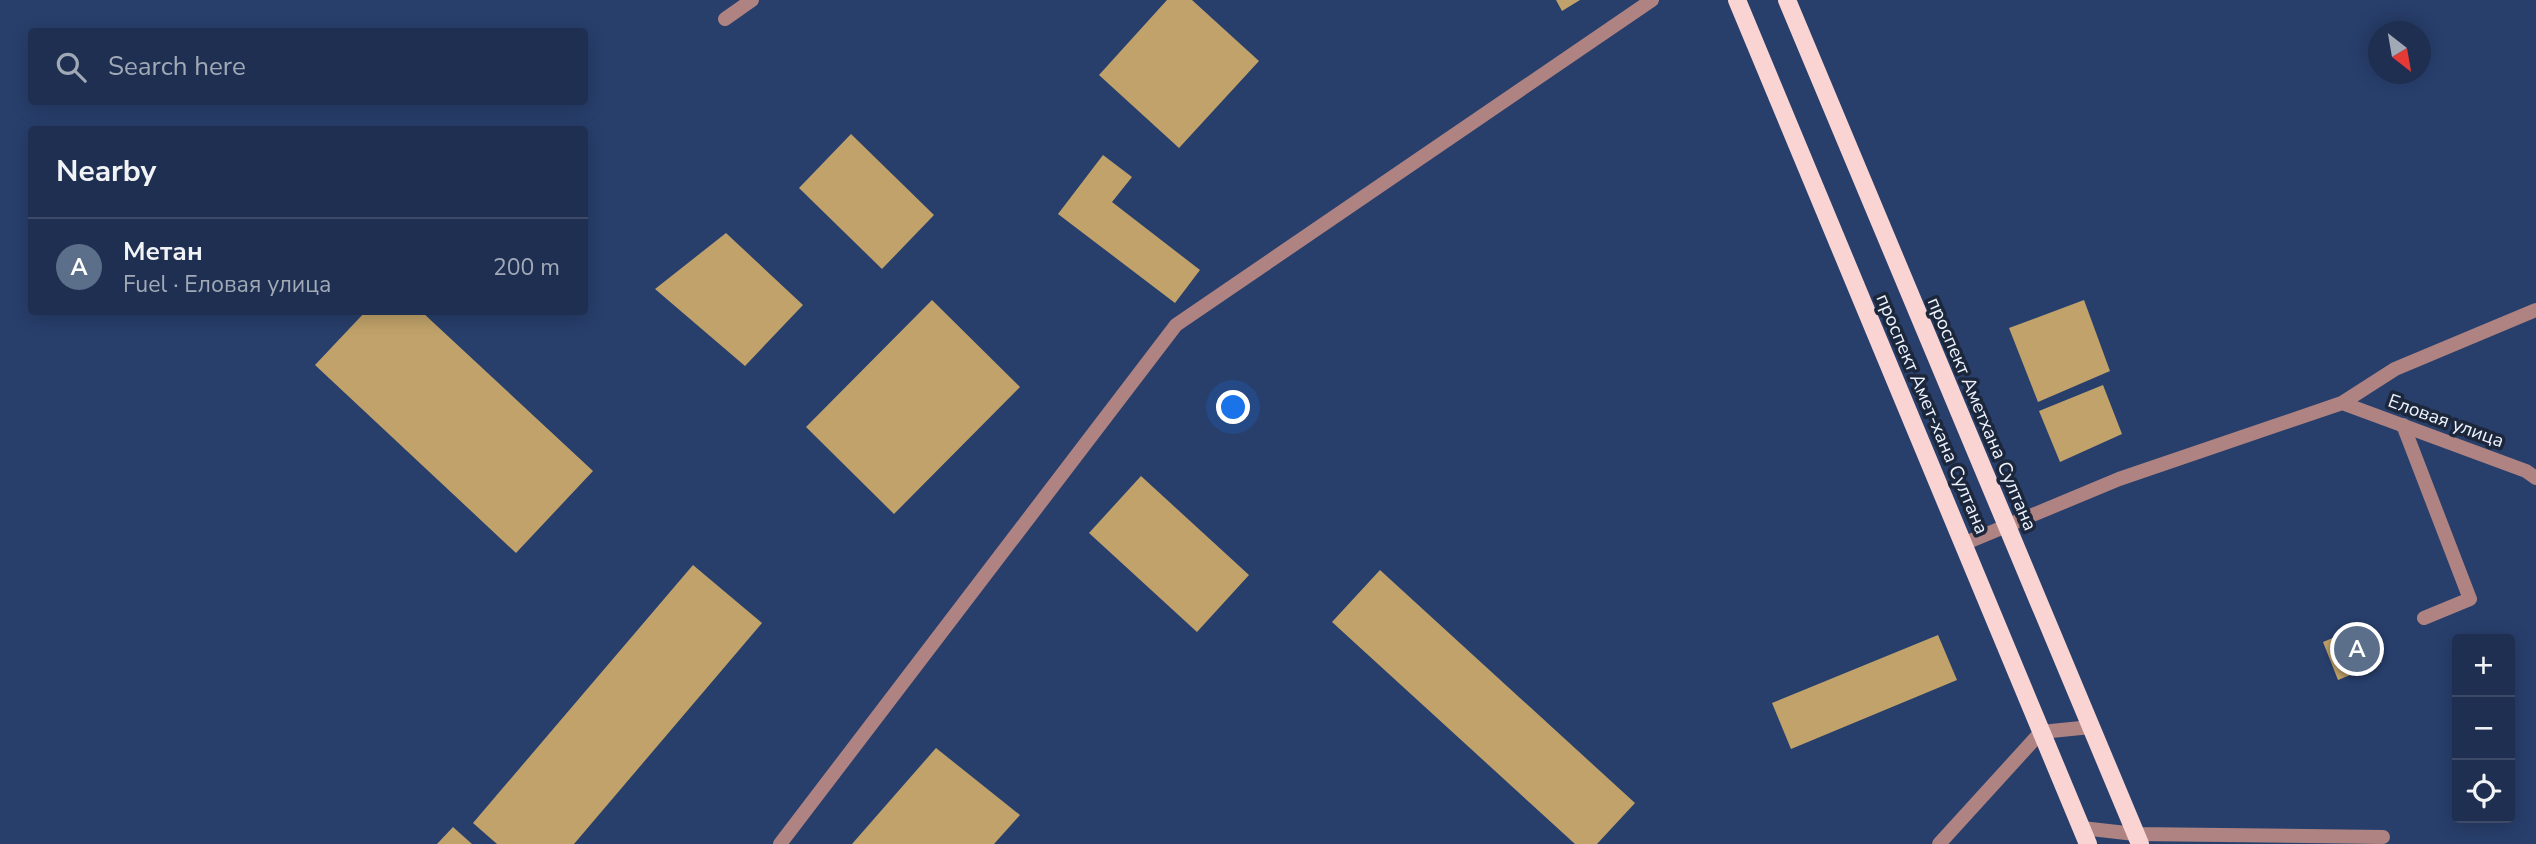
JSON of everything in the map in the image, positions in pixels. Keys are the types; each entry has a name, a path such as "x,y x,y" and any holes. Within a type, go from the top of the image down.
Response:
{"main road":[{"name":"проспект Амет-хана Султана","path":"1737,0 2085,836"},
{"name":"проспект Аметхана Султана","path":"1787,0 2138,839"}],"street":[{"path":"725,19 752,0"},
{"path":"780,844 1176,325 1652,0"},
{"path":"1963,544 2119,479 2342,403 2395,369 2536,310"},
{"name":"Еловая улица","path":"2342,403 2526,471 2536,478"},
{"path":"2403,425 2470,599 2424,618"},
{"path":"1940,844 2041,732 2091,727"},
{"path":"2085,836 2138,839 2383,837"}],"building":[{"path":"1167,0 1192,0 1259,61 1179,148 1099,75"},
{"path":"1556,0 1580,0 1562,11"},
{"path":"851,134 934,215 882,269 799,188"},
{"path":"1103,155 1132,177 1112,202 1200,270 1175,303 1058,214"},
{"path":"726,233 803,305 745,366 655,289"},
{"path":"932,300 1020,387 894,514 806,427"},
{"path":"2084,300 2110,371 2038,402 2009,328"},
{"path":"362,315 425,315 593,471 516,553 315,365"},
{"path":"2103,385 2122,434 2060,462 2039,411"},
{"path":"1141,476 1249,575 1197,632 1089,533"},
{"path":"693,565 762,623 574,844 497,844 473,823"},
{"path":"1380,570 1635,803 1597,844 1575,844 1332,622"},
{"path":"2367,624 2382,662 2338,680 2323,642"},
{"path":"1938,635 1957,680 1791,749 1772,703"},
{"path":"936,748 1020,815 994,844 852,844"},
{"path":"453,827 472,844 437,844"}],"place":[{"name":"Метан","path":"2357,649"}]}
